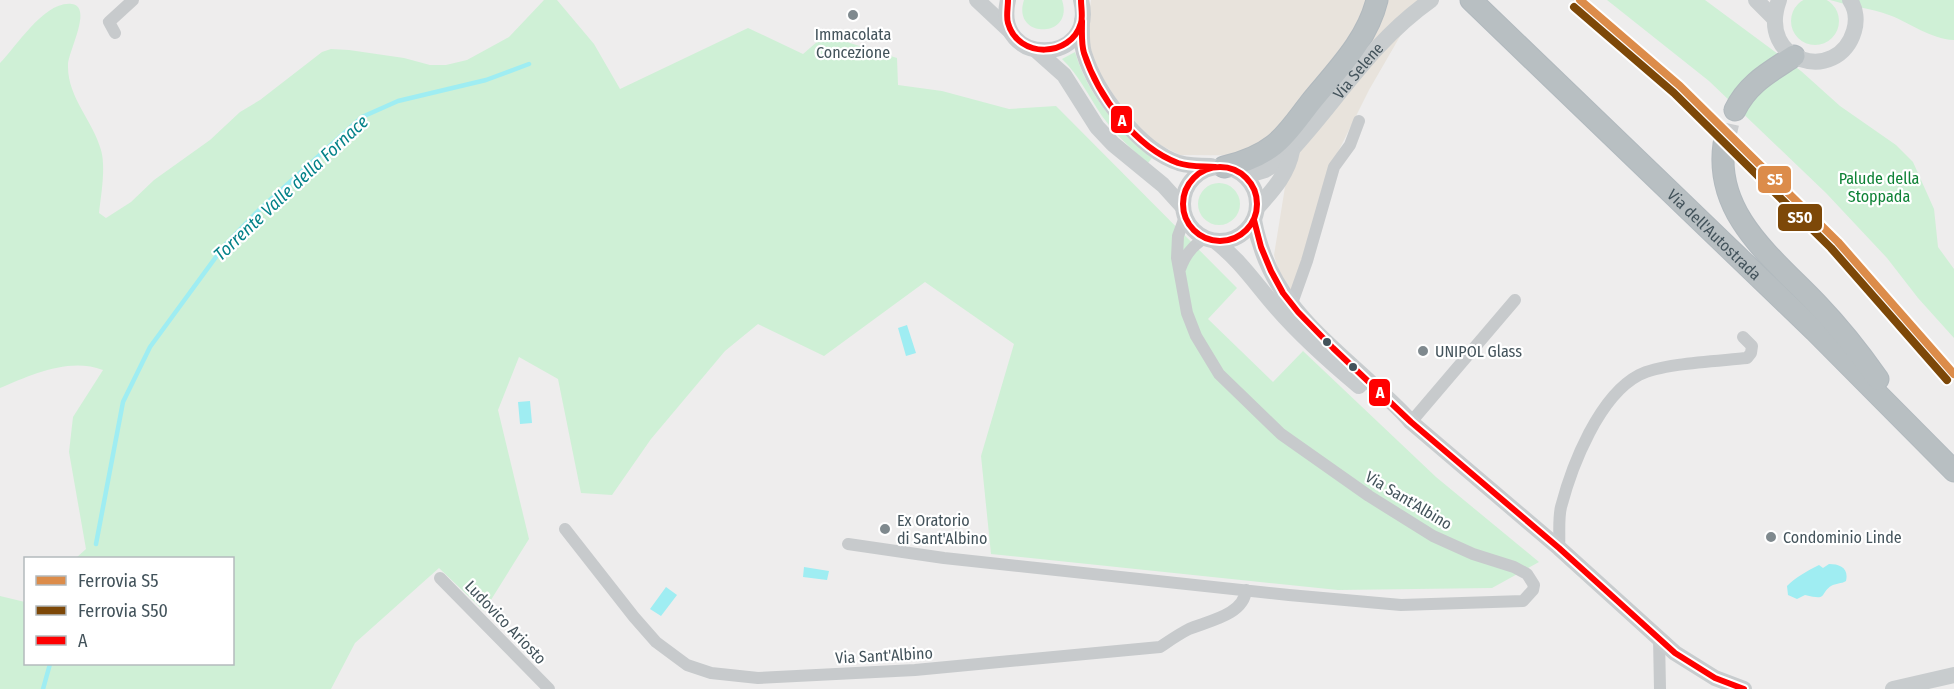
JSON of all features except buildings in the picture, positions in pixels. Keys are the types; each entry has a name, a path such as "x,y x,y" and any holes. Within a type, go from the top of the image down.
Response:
{"highway":[{"path":"1219,167 1241,162 1275,144 1358,44 1373,14 1377,0"},
{"name":"Via dell'Autostrada","path":"1471,0 1898,413 1954,471"},
{"path":"1735,110 1740,99 1753,83 1794,56"},
{"path":"1724,144 1722,168 1724,180 1732,204 1743,223 1766,252 1818,305 1857,350 1898,413"}],"main road":[{"path":"977,0 1017,40 1037,51 1049,51 1070,42 1078,32 1082,21"},
{"path":"1008,0 1006,20 1010,31"},
{"path":"1081,0 1083,51 1089,67 1107,98 1133,130 1151,146 1178,162 1236,170 1245,176 1257,197 1255,214 1262,253 1277,284 1304,321 1411,422 1559,548 1675,653 1715,678 1744,689"},
{"name":"Via Selene","path":"1245,176 1281,161 1354,72 1406,18 1431,0"},
{"path":"1756,0 1774,18"},
{"path":"1779,0 1774,18 1777,37 1784,48 1802,60 1821,62 1833,58 1851,40 1856,28 1856,15 1850,0"},
{"path":"1037,51 1064,75 1098,127 1113,144 1163,185 1196,233 1210,240 1240,263 1276,307 1338,368 1392,413 1411,422"},
{"name":"Via Selene","path":"1255,214 1286,171 1292,150"},
{"path":"1183,212 1183,195 1195,176 1219,167"},
{"path":"1210,240 1227,241 1238,237 1247,230 1255,214"},
{"path":"1893,689 1954,675"}],"street":[{"path":"115,33 109,22 133,0"},
{"path":"1291,306 1334,167 1350,145 1359,121"},
{"name":"Via Sant'Albino","path":"848,544 944,558 1401,604 1523,601 1533,590 1534,585 1527,574 1433,536 1369,496 1281,434 1219,374 1196,336 1187,313 1177,258 1177,241 1183,212"},
{"path":"1180,269 1193,246 1210,240"},
{"path":"1277,284 1290,282 1303,272"},
{"path":"1411,422 1515,300"},
{"path":"1559,548 1560,509 1581,451 1602,409 1623,385 1640,374 1665,368 1747,358 1752,346 1743,337"},
{"name":"Via Sant'Albino","path":"565,530 656,642 687,665 711,673 758,678 915,670 1160,647 1188,630 1231,611 1240,605 1246,590"},
{"name":"Ludovico Ariosto","path":"440,578 549,689"},
{"path":"1659,637 1660,689"}],"shaded area":[{"path":"1091,0 1421,0 1369,90 1337,154 1298,296 1282,283 1274,255 1290,156 1180,155 1150,140 1127,116 1089,56 1086,35"}],"green space":[{"path":"1806,-1 1828,1 1835,8 1838,16 1837,30 1832,38 1815,45 1798,38 1791,21 1795,8"},
{"path":"544,0 557,0 594,44 620,89 748,28 803,54 825,35 897,58 898,85 942,91 1009,109 1056,106 1237,288 1208,319 1273,382 1303,351 1436,477 1539,562 1492,588 1338,590 991,554 981,456 1014,344 925,282 824,356 758,324 725,351 651,439 612,495 581,493 558,379 519,357 498,410 529,539 484,611 439,568 355,643 331,689 0,689 0,596 24,602 24,665 234,665 234,557 77,557 86,549 69,452 73,417 103,370 77,366 50,369 0,388 0,63 42,16 62,5 72,4 78,7 80,21 69,59 69,77 76,98 101,150 103,173 99,213 106,218 131,202 154,180 210,140 240,112 260,100 322,52 331,49 349,50 404,58 430,65 446,65 467,60 509,37"},
{"path":"1024,0 1062,0 1064,13 1060,22 1043,29 1034,27 1026,22 1022,13"},
{"name":"Palude della Stoppada","path":"1607,0 1705,0 1801,71 1840,106 1896,145 1913,162 1934,209 1938,247 1954,269 1954,338 1918,298 1887,258 1826,193 1709,81"},
{"path":"1830,0 1954,0 1954,40 1929,34 1882,13"},
{"path":"1075,52 1096,97 1127,135 1152,158 1148,163 1107,123 1079,79 1062,59"},
{"path":"1219,183 1227,184 1234,189 1239,196 1239,212 1234,219 1227,224 1219,225 1211,224 1204,219 1199,212 1198,204 1199,196 1204,189 1211,184"}],"water":[{"path":"907,325 916,353 906,356 898,328"},
{"path":"530,401 532,423 520,424 518,402"},
{"path":"1829,564 1837,565 1845,570 1846,581 1831,586 1821,597 1805,595 1797,599 1788,595 1787,586 1794,580 1819,565 1823,568"},
{"path":"804,567 829,571 827,580 803,577"},
{"path":"666,587 677,595 661,616 650,609"}],"waterway":[{"name":"Torrente Valle della Fornace","path":"96,544 123,402 150,347 224,246 259,210 362,117 398,101 486,80 529,64"},
{"name":"Torrente Valle della Fornace","path":"43,689 50,665"}],"tunnel":[{"path":"1724,144 1729,122 1735,110"}],"rail line":[{"name":"S5","path":"1580,0 1680,86 1838,242 1954,374"},
{"name":"S50","path":"1574,7 1674,93 1831,248 1947,380"}],"transit line":[{"name":"A","path":"1008,0 1007,21 1014,35 1022,43 1044,50 1067,43 1075,35 1082,21 1081,0"},
{"name":"A","path":"1082,21 1083,49 1090,69 1109,102 1133,133 1147,145 1178,163 1215,167"},
{"name":"A","path":"1213,167 1227,167 1241,173 1251,183 1257,197 1257,204 1257,211 1251,225 1241,235 1227,241 1213,241 1199,235 1189,225 1183,211 1183,197 1189,183 1199,173 1213,167"},
{"name":"A","path":"1254,220 1261,247 1283,293 1333,348 1411,422 1559,548 1675,653 1715,678 1744,689"}],"place":[{"name":"Immacolata Concezione","path":"853,15"},
{"name":"UNIPOL Glass","path":"1423,351"},
{"name":"Ex Oratorio di Sant'Albino","path":"885,529"},
{"name":"Condominio Linde","path":"1771,537"}]}
